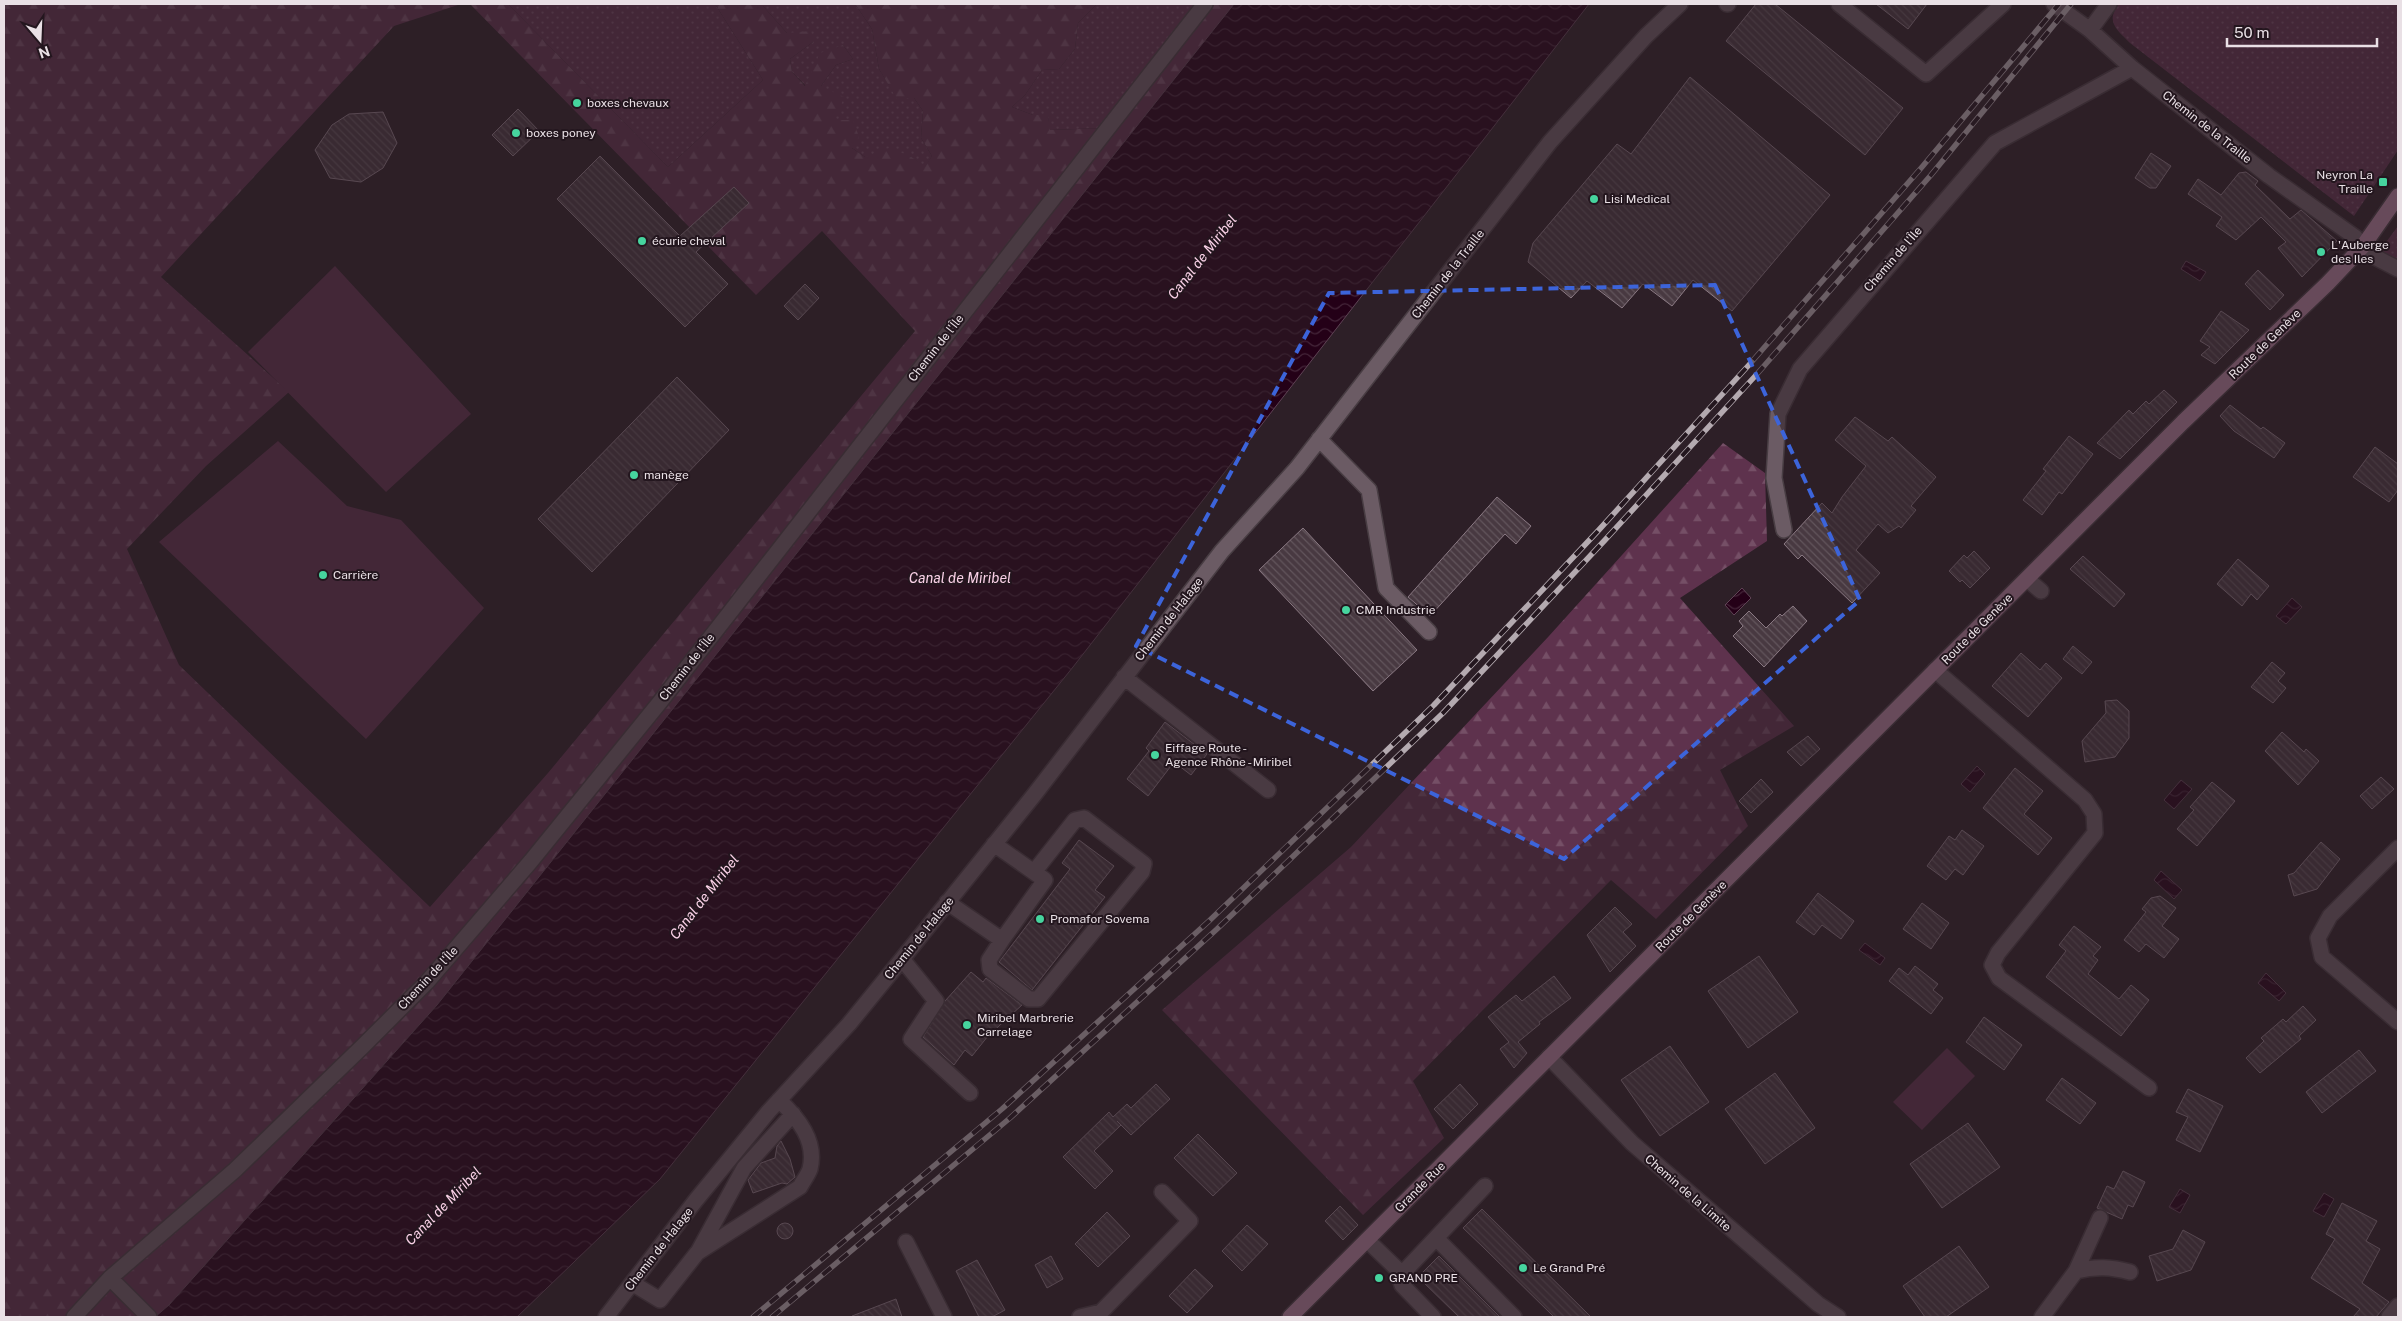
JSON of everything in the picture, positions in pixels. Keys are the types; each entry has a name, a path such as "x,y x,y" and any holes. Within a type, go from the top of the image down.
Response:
{"main road":[{"name":"Route de Genève","path":"1549,1057 2183,422 2328,283 2363,246 2398,196"},
{"name":"Grande Rue","path":"1290,1317 1549,1057"}],"street":[{"name":"Chemin de l'Île","path":"74,1317 110,1278 235,1170 427,982 531,861 666,694 1205,4"},
{"name":"Chemin de la Traille","path":"1222,552 1298,468 1550,142 1646,36 1680,4"},
{"path":"1839,4 1926,74 2003,4"},
{"name":"Chemin de la Traille","path":"2054,4 2090,30 2132,68 2269,176 2355,237 2370,255 2398,269"},
{"path":"2090,30 2109,4"},
{"name":"Chemin de l'Île","path":"1784,530 1774,478 1778,414 1800,369 1995,143 2132,68"},
{"path":"1319,439 1369,490 1386,588 1430,632"},
{"name":"Chemin de Halage","path":"606,1317 696,1200 779,1100 849,1024 994,844 1222,552"},
{"path":"2027,579 2041,591"},
{"path":"1935,670 2085,800 2095,818 2095,833 1998,953 1992,965 1995,971 1999,978 2149,1088"},
{"path":"1124,677 1268,790"},
{"path":"994,844 1034,872 1046,880 989,960 990,968 1029,999 1038,999 1142,872 1144,864 1084,818 1075,820 1034,872"},
{"path":"2398,848 2330,916 2318,938 2322,957 2398,1022"},
{"path":"947,902 1002,940"},
{"path":"902,958 936,1001 911,1039 970,1093"},
{"name":"Chemin de la Limite","path":"1549,1057 1632,1143 1818,1304 1838,1317"},
{"path":"697,1254 800,1187 810,1170 810,1152 805,1128 779,1100"},
{"path":"632,1283 660,1300 697,1254 744,1168 793,1114"},
{"path":"1400,1276 1485,1186"},
{"path":"1080,1317 1101,1312 1190,1221 1162,1192"},
{"path":"2042,1317 2076,1271 2100,1218"},
{"path":"1436,1238 1514,1317"},
{"path":"1367,1240 1396,1268 1402,1285 1433,1317"},
{"path":"906,1242 944,1317"},
{"path":"2076,1271 2092,1267 2110,1267 2130,1272"},
{"path":"110,1278 149,1317"},
{"path":"2389,1317 2398,1306"}],"highlighted area":[{"path":"1715,285 1860,600 1564,859 1136,646 1329,293"}],"green space":[{"path":"4,4 461,4 394,26 161,277 289,392 206,466 127,549 179,665 430,907 548,773 915,331 822,231 756,295 470,4 508,4 668,167 763,80 715,4 763,4 787,33 811,31 813,42 790,59 792,72 805,86 820,53 843,45 853,59 836,65 821,86 844,97 835,120 853,120 859,137 852,148 865,157 889,148 910,156 925,166 932,156 921,138 923,111 914,98 897,99 879,69 872,29 855,4 1097,4 1078,23 1075,49 1059,69 1042,70 1025,95 1012,107 1033,115 1048,115 1050,130 1104,128 1201,4 1263,4 437,1005 169,1305 155,1317 4,1317"},
{"path":"508,4 715,4 763,80 668,167"},
{"path":"763,4 855,4 872,29 879,69 897,98 914,98 923,111 921,138 932,156 925,167 910,156 865,157 852,148 835,120 821,86 836,65 853,59 843,45 806,86 792,72 790,59 813,42 787,33"},
{"path":"1097,4 1201,4 1104,128 1049,130 1048,115 1033,115 1012,107 1025,95 1042,70 1059,69 1075,49 1078,23"},
{"path":"2119,4 2398,4 2398,150 2354,216 2130,43 2114,25 2113,16"},
{"path":"2398,226 2398,260 2391,258 2383,251 2384,245"},
{"path":"335,266 471,414 386,492 248,352"},
{"name":"Carrière","path":"278,441 347,506 401,520 484,608 366,739 159,542"},
{"path":"1723,443 1765,473 1767,541 1680,598 1794,726 1720,770 1748,826 1656,919 1611,880 1413,1081 1444,1138 1363,1215 1162,1010 1351,847 1549,636"},
{"path":"1947,1048 1975,1076 1922,1130 1893,1102"}],"water":[{"name":"Canal de Miribel","path":"1234,4 1589,4 1073,667 660,1179 517,1317 155,1317 169,1305 437,1005"},
{"path":"2186,261 2206,272 2200,281 2181,269"},
{"path":"1742,588 1751,598 1734,615 1725,605"},
{"path":"2292,598 2302,607 2286,624 2276,616"},
{"path":"1977,766 1985,774 1970,792 1961,784"},
{"path":"2181,780 2192,789 2174,809 2164,800"},
{"path":"2161,871 2182,890 2174,899 2154,880"},
{"path":"1865,943 1885,958 1880,965 1859,950"},
{"path":"2266,973 2286,993 2279,1001 2258,983"},
{"path":"2180,1189 2190,1195 2180,1213 2169,1207"},
{"path":"2324,1193 2334,1199 2324,1217 2313,1211"}],"building":[{"path":"1756,4 1775,4 1903,108 1865,155 1726,41"},
{"path":"1876,4 1927,4 1908,29"},
{"path":"1690,77 1830,195 1732,311 1693,280 1672,306 1643,284 1622,308 1587,281 1571,298 1528,262 1533,243 1617,144 1631,154"},
{"name":"boxes poney","path":"518,109 539,131 513,156 492,135"},
{"path":"383,112 397,143 383,168 361,182 330,178 315,150 332,125 349,114"},
{"path":"2151,153 2171,166 2156,188 2150,188 2135,178"},
{"name":"écurie cheval","path":"600,156 680,236 734,187 749,203 696,252 728,284 685,327 557,199"},
{"path":"2246,172 2258,181 2255,185 2290,219 2301,210 2337,241 2302,277 2278,248 2286,242 2261,217 2236,240 2216,226 2222,217 2188,194 2198,179 2221,195 2239,173"},
{"path":"2258,270 2284,295 2270,310 2245,284"},
{"path":"805,284 819,298 798,320 784,306"},
{"path":"2221,311 2249,330 2215,364 2201,355 2210,347 2200,341"},
{"name":"manège","path":"677,377 729,430 592,572 538,519"},
{"path":"2164,390 2177,402 2120,459 2097,443 2129,410 2133,414 2146,401 2149,404"},
{"path":"2230,405 2261,429 2263,427 2285,443 2274,458 2234,431 2220,416"},
{"path":"1855,417 1888,441 1892,437 1936,477 1911,506 1916,510 1901,528 1899,526 1888,533 1878,524 1856,550 1880,573 1852,603 1802,555 1798,559 1784,544 1822,503 1832,513 1866,466 1835,440"},
{"path":"2069,436 2093,454 2062,494 2059,492 2042,515 2023,500 2046,471 2043,469"},
{"path":"2375,447 2398,464 2398,490 2389,502 2353,477"},
{"path":"1497,497 1531,526 1516,544 1505,534 1430,616 1408,597"},
{"path":"1303,528 1417,650 1373,691 1259,570"},
{"path":"1974,551 1990,568 1970,588 1962,580 1960,582 1949,571 1964,555 1967,558"},
{"path":"2083,556 2125,594 2114,607 2070,569"},
{"path":"2238,559 2269,586 2257,600 2251,594 2242,606 2217,584"},
{"path":"1793,606 1807,621 1764,667 1733,636 1743,626 1739,621 1749,611 1766,628 1780,614 1782,616"},
{"path":"2073,646 2092,662 2082,674 2063,659"},
{"path":"2021,653 2040,670 2046,663 2062,678 2028,717 1992,686"},
{"path":"2272,662 2285,673 2278,681 2286,688 2273,703 2251,687"},
{"path":"2117,700 2129,711 2129,738 2115,757 2085,762 2082,741 2106,713 2105,701"},
{"path":"1165,722 1207,754 1191,775 1174,762 1148,796 1127,779 1149,751 1146,748"},
{"path":"2282,732 2304,752 2306,749 2319,761 2298,785 2265,751"},
{"path":"1808,736 1820,749 1801,766 1787,752"},
{"path":"2015,768 2043,791 2024,814 2052,838 2038,855 1983,808"},
{"path":"2381,777 2394,789 2372,809 2360,796"},
{"path":"1761,779 1773,792 1751,813 1739,801"},
{"path":"2212,782 2235,801 2197,846 2177,829 2194,810 2190,807"},
{"path":"1962,830 1984,846 1963,875 1955,869 1946,880 1927,866 1949,836 1955,840"},
{"path":"1079,840 1114,866 1095,890 1105,897 1032,990 999,962 1070,869 1062,863"},
{"path":"2321,842 2340,859 2317,889 2294,896 2288,875 2294,873"},
{"path":"1818,893 1854,921 1841,939 1822,925 1814,935 1796,922"},
{"path":"2160,896 2176,908 2162,926 2179,939 2164,958 2146,944 2139,952 2124,940 2146,912 2142,909 2151,898"},
{"path":"1922,903 1949,923 1931,949 1903,929"},
{"path":"1615,907 1632,924 1623,932 1636,946 1610,972 1587,935"},
{"path":"2074,926 2101,947 2093,956 2098,960 2088,974 2119,999 2131,985 2149,1000 2121,1036 2046,977 2066,951 2059,945"},
{"path":"1759,956 1798,1012 1748,1048 1708,991"},
{"path":"1915,966 1938,984 1933,990 1943,998 1931,1014 1889,981 1899,968 1908,975"},
{"path":"971,972 983,982 986,978 1022,1005 988,1036 972,1056 965,1050 954,1065 923,1037 945,1001"},
{"path":"1554,976 1571,998 1539,1022 1540,1024 1518,1042 1527,1053 1514,1068 1500,1049 1509,1042 1488,1017 1516,995 1522,1001"},
{"path":"2303,1006 2316,1020 2299,1036 2301,1039 2260,1073 2246,1058 2264,1041 2261,1038 2283,1019 2286,1022"},
{"path":"1984,1017 2022,1045 2004,1070 1966,1042"},
{"path":"1670,1046 1709,1102 1660,1136 1621,1080"},
{"path":"2359,1050 2376,1071 2322,1113 2306,1092"},
{"path":"1775,1073 1815,1128 1765,1164 1725,1109"},
{"path":"2062,1078 2096,1103 2080,1124 2046,1100"},
{"path":"1156,1084 1170,1099 1131,1135 1121,1125 1094,1151 1113,1171 1095,1189 1063,1157 1109,1112 1113,1117 1127,1104 1131,1108"},
{"path":"1460,1084 1478,1104 1453,1129 1434,1109"},
{"path":"2188,1089 2223,1106 2200,1152 2176,1140 2188,1117 2176,1112"},
{"path":"1968,1123 2000,1167 1942,1208 1910,1164"},
{"path":"1198,1134 1237,1173 1213,1196 1174,1158"},
{"path":"781,1141 790,1159 795,1177 787,1184 782,1183 753,1193 748,1180 761,1163 775,1158 777,1146"},
{"path":"2123,1171 2145,1182 2133,1207 2128,1205 2122,1219 2097,1208 2107,1186 2114,1189"},
{"path":"2342,1203 2377,1221 2366,1241 2380,1249 2362,1283 2389,1302 2376,1317 2353,1317 2360,1309 2311,1278 2335,1239 2326,1234"},
{"path":"1340,1206 1358,1225 1343,1240 1325,1221"},
{"name":"Le Grand Pré","path":"1482,1209 1591,1317 1554,1317 1463,1228"},
{"path":"1107,1212 1130,1236 1098,1267 1075,1244"},
{"path":"785,1223 791,1225 793,1231 791,1237 785,1239 779,1237 777,1231 779,1225"},
{"path":"1247,1225 1268,1244 1242,1271 1222,1251"},
{"path":"2183,1230 2205,1242 2191,1270 2157,1281 2149,1256 2173,1249"},
{"path":"1959,1246 1989,1287 1946,1317 1925,1317 1903,1286"},
{"path":"1051,1256 1063,1279 1047,1288 1035,1265"},
{"path":"1439,1256 1500,1317 1459,1317 1418,1277"},
{"path":"977,1260 1005,1310 992,1317 979,1317 956,1271"},
{"path":"1195,1269 1213,1286 1187,1313 1169,1296"},
{"path":"896,1299 902,1317 852,1317 852,1316"}],"railway":[{"path":"753,1317 1002,1109 1209,921 1434,705 1597,532 1748,366 1922,167 2059,4"},
{"path":"772,1317 1010,1118 1217,929 1443,713 1757,374 1931,175 2071,4"}],"place":[{"name":"boxes chevaux","path":"577,103"},
{"name":"boxes poney","path":"516,133"},
{"name":"Neyron La Traille","path":"2383,182"},
{"name":"Lisi Medical","path":"1594,199"},
{"name":"écurie cheval","path":"642,241"},
{"name":"L'Auberge des Iles","path":"2321,252"},
{"name":"manège","path":"634,475"},
{"name":"Carrière","path":"323,575"},
{"name":"CMR Industrie","path":"1346,610"},
{"name":"Eiffage Route - Agence Rhône - Miribel","path":"1155,755"},
{"name":"Promafor Sovema","path":"1040,919"},
{"name":"Miribel Marbrerie Carrelage","path":"967,1025"},
{"name":"Le Grand Pré","path":"1523,1268"},
{"name":"GRAND PRE","path":"1379,1278"}]}
